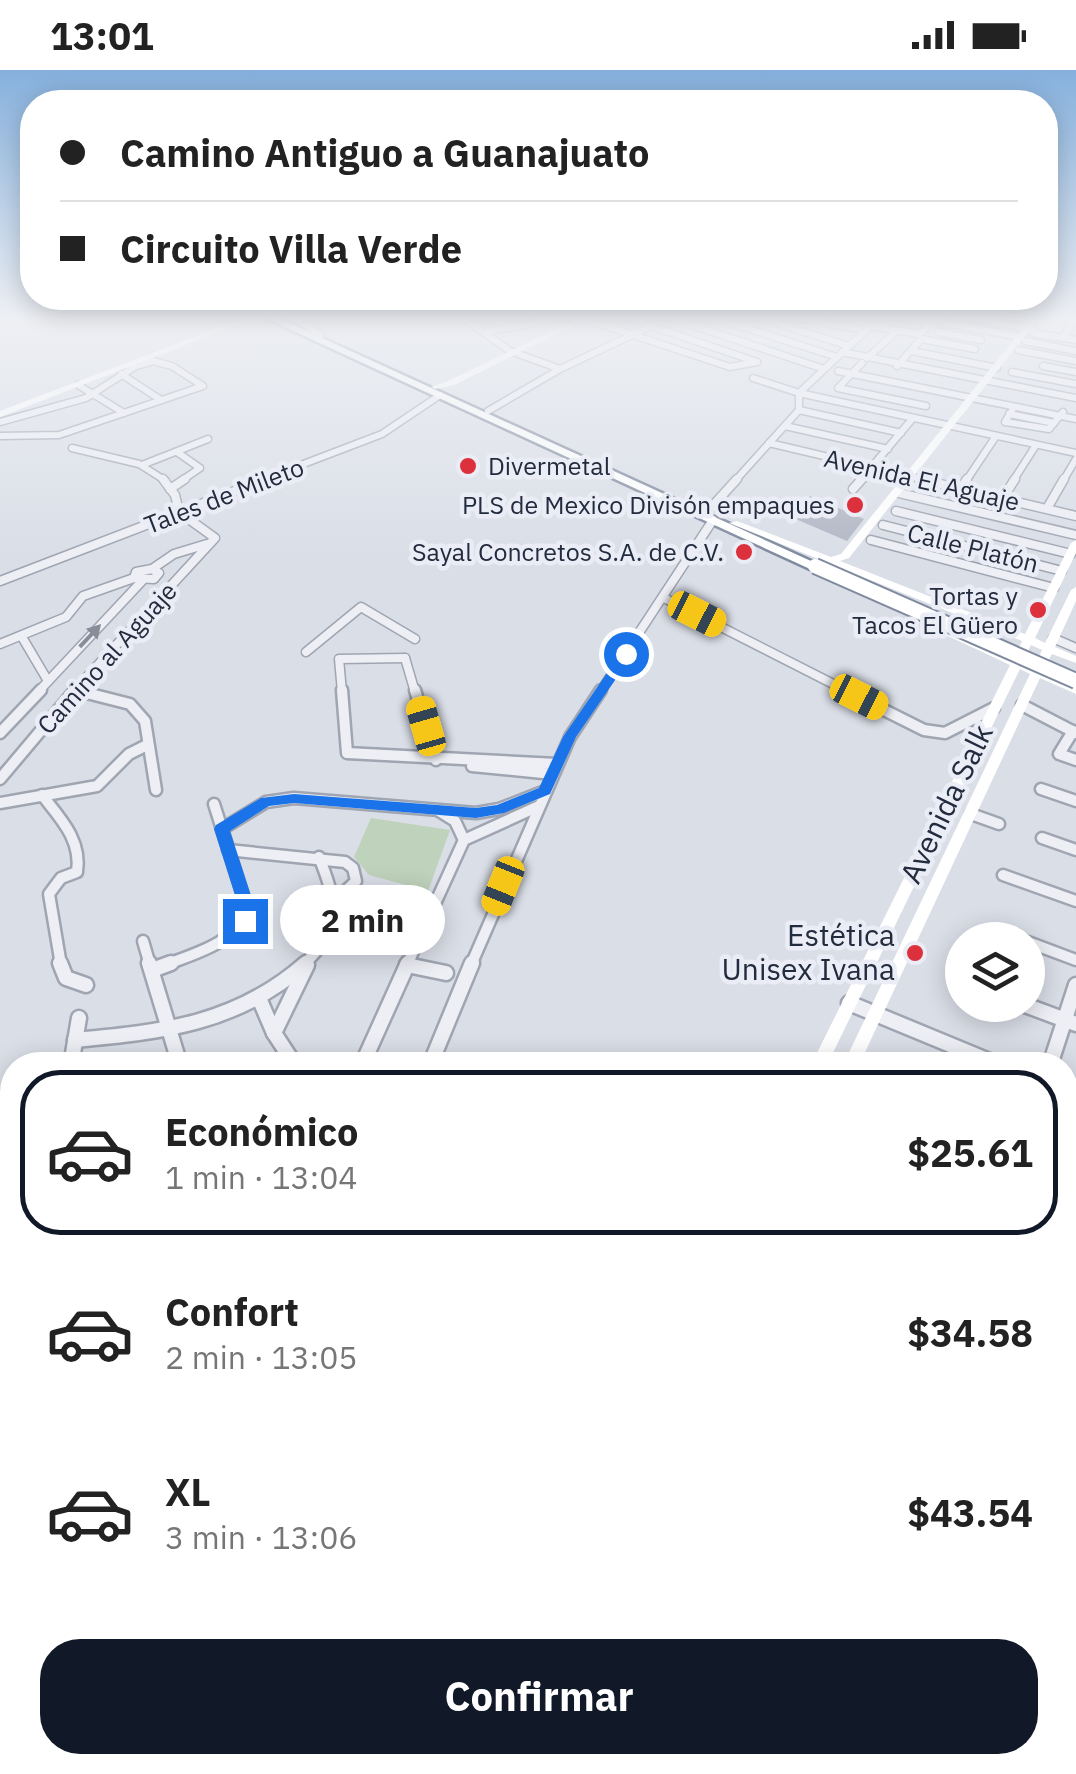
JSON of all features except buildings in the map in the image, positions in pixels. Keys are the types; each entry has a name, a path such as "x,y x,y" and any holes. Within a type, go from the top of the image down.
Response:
{"highway":[{"path":"453,397 1075,680"},
{"path":"454,397 720,520"}],"street":[{"path":"0,418 53,397"},
{"path":"0,418 47,411 89,397"},
{"path":"92,397 120,414"},
{"path":"156,397 161,400"},
{"path":"0,436 50,437 171,397"},
{"name":"Tales de Mileto","path":"0,580 382,434 433,397"},
{"path":"488,411 513,397"},
{"path":"435,1052 570,737 770,442 799,410 799,397"},
{"path":"815,397 1076,456 1049,504"},
{"path":"881,397 924,408 934,397"},
{"path":"899,400 901,397"},
{"path":"821,563 846,556 904,494 979,397 1058,408 1076,398"},
{"path":"1033,397 1076,417"},
{"path":"1017,405 1005,422 1041,430 1049,430 1058,408"},
{"path":"799,410 901,433"},
{"path":"47,411 76,430"},
{"path":"853,488 913,418"},
{"path":"785,426 888,448"},
{"path":"963,485 996,436"},
{"path":"142,465 208,440"},
{"name":"Avenida El Aguaje","path":"770,442 1076,514"},
{"path":"1004,497 1036,445"},
{"path":"0,644 66,617 83,596 157,577 155,570 213,540 179,512 179,502 162,477 142,465 72,448"},
{"path":"170,488 200,468 176,452"},
{"name":"Avenida El Aguaje","path":"917,476 1049,504 1076,514"},
{"path":"862,574 855,562 896,511 904,494"},
{"path":"904,494 1076,535"},
{"path":"896,511 1073,548"},
{"path":"720,520 1017,664 1038,673 1075,680"},
{"name":"Calle Platón","path":"883,525 1062,570"},
{"name":"Camino al Aguaje","path":"0,779 213,540"},
{"path":"870,540 1074,594"},
{"name":"Avenida Salk","path":"826,1052 1073,548"},
{"path":"978,568 986,551"},
{"path":"178,556 202,552"},
{"path":"821,563 862,574 1028,639 1076,648"},
{"path":"0,733 138,580"},
{"path":"896,587 999,632 1007,642 990,647 954,635"},
{"name":"Avenida Salk","path":"857,1052 1074,594"},
{"path":"664,598 924,730 945,733 994,708"},
{"path":"306,652 362,606 415,642 406,658 436,760"},
{"path":"22,636 48,681"},
{"path":"1050,643 1076,660"},
{"path":"406,658 339,659 346,753 555,769"},
{"path":"76,690 130,704 145,721 156,790"},
{"path":"1022,705 1074,732 1058,754 1076,760"},
{"path":"0,803 97,786 129,754 146,745"},
{"path":"1041,789 1076,801"},
{"path":"462,834 519,809 545,791"},
{"path":"42,796 76,842 81,860 77,872 61,878 50,894 61,968 66,978 86,985"},
{"path":"222,829 266,802 294,798 476,813 538,806"},
{"path":"154,970 234,934 245,921 248,911 214,804"},
{"path":"437,810 462,834"},
{"path":"368,1052 462,834 465,819 476,813"},
{"path":"971,814 999,824"},
{"path":"1042,838 1076,850"},
{"path":"228,850 336,858 350,863 356,871 356,881 334,902"},
{"path":"274,1033 334,917 334,902 319,857"},
{"path":"1003,874 1076,901"},
{"path":"143,941 175,1052"},
{"path":"1045,948 1076,960"},
{"path":"75,1040 168,1031 259,998 310,960"},
{"path":"406,965 446,972"},
{"path":"1056,1052 1070,1022 1076,985"},
{"path":"259,998 287,1052"},
{"path":"850,1004 968,1052"},
{"path":"1045,1013 1070,1022"},
{"path":"73,1052 79,1018"}],"green space":[{"path":"371,818 450,830 428,891 369,875 354,857"}],"place":[{"name":"Divermetal","path":"468,466"},
{"name":"PLS de Mexico Divisón empaques","path":"855,505"},
{"name":"Sayal Concretos S.A. de C.V.","path":"744,552"},
{"name":"Tortas y Tacos El Güero","path":"1038,610"},
{"name":"Estética Unisex Ivana","path":"915,953"}],"route":[{"path":"245,921 248,911 222,829 266,802 294,798 476,813 499,810 545,791 570,737 626,654"}]}
